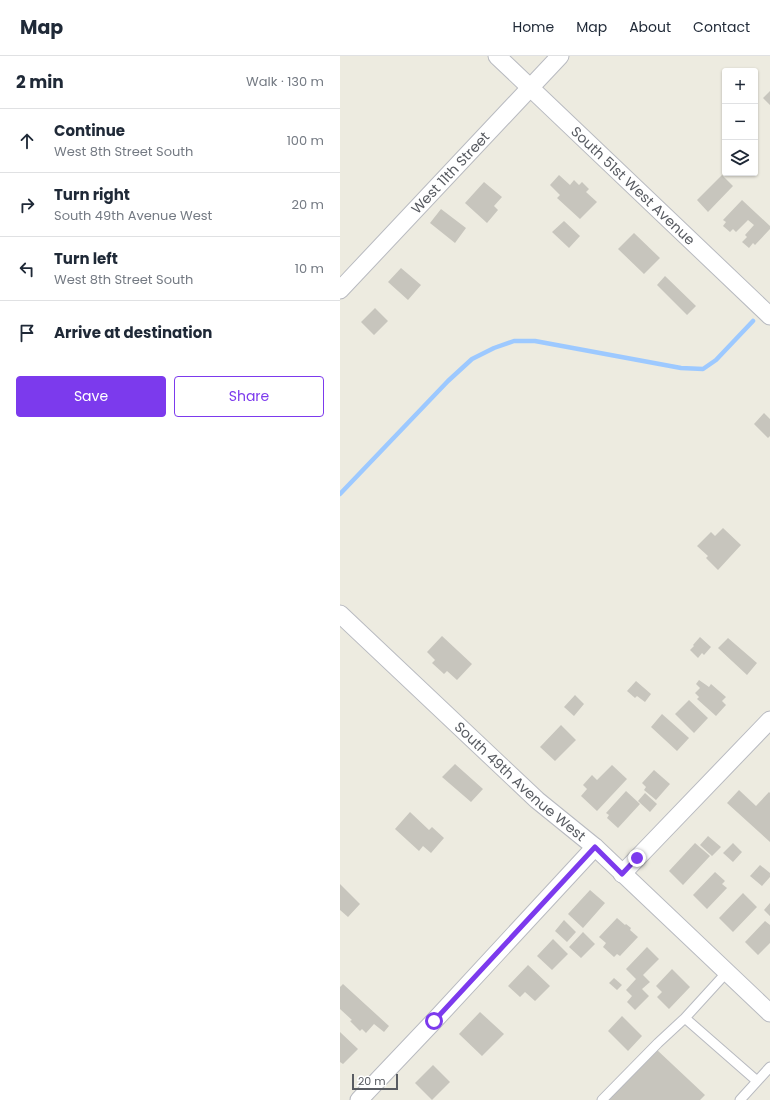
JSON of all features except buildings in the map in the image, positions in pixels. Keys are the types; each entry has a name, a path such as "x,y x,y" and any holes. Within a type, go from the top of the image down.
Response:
{"street":[{"name":"South 51st West Avenue","path":"497,56 770,316"},
{"name":"West 11th Street","path":"340,290 560,56"},
{"name":"South 49th Avenue West","path":"340,614 537,800 595,847 770,1013"},
{"path":"622,874 770,720"},
{"path":"359,1100 595,847"}],"lane":[{"path":"602,1100 685,1018 727,972"},
{"path":"685,1018 757,1081"},
{"path":"740,1100 770,1067"}],"waterway":[{"path":"340,494 448,381 472,359 494,348 514,341 535,341 681,368 703,369 716,360 753,321"}],"route":[{"path":"434,1021 595,847 622,874 637,858"}]}
